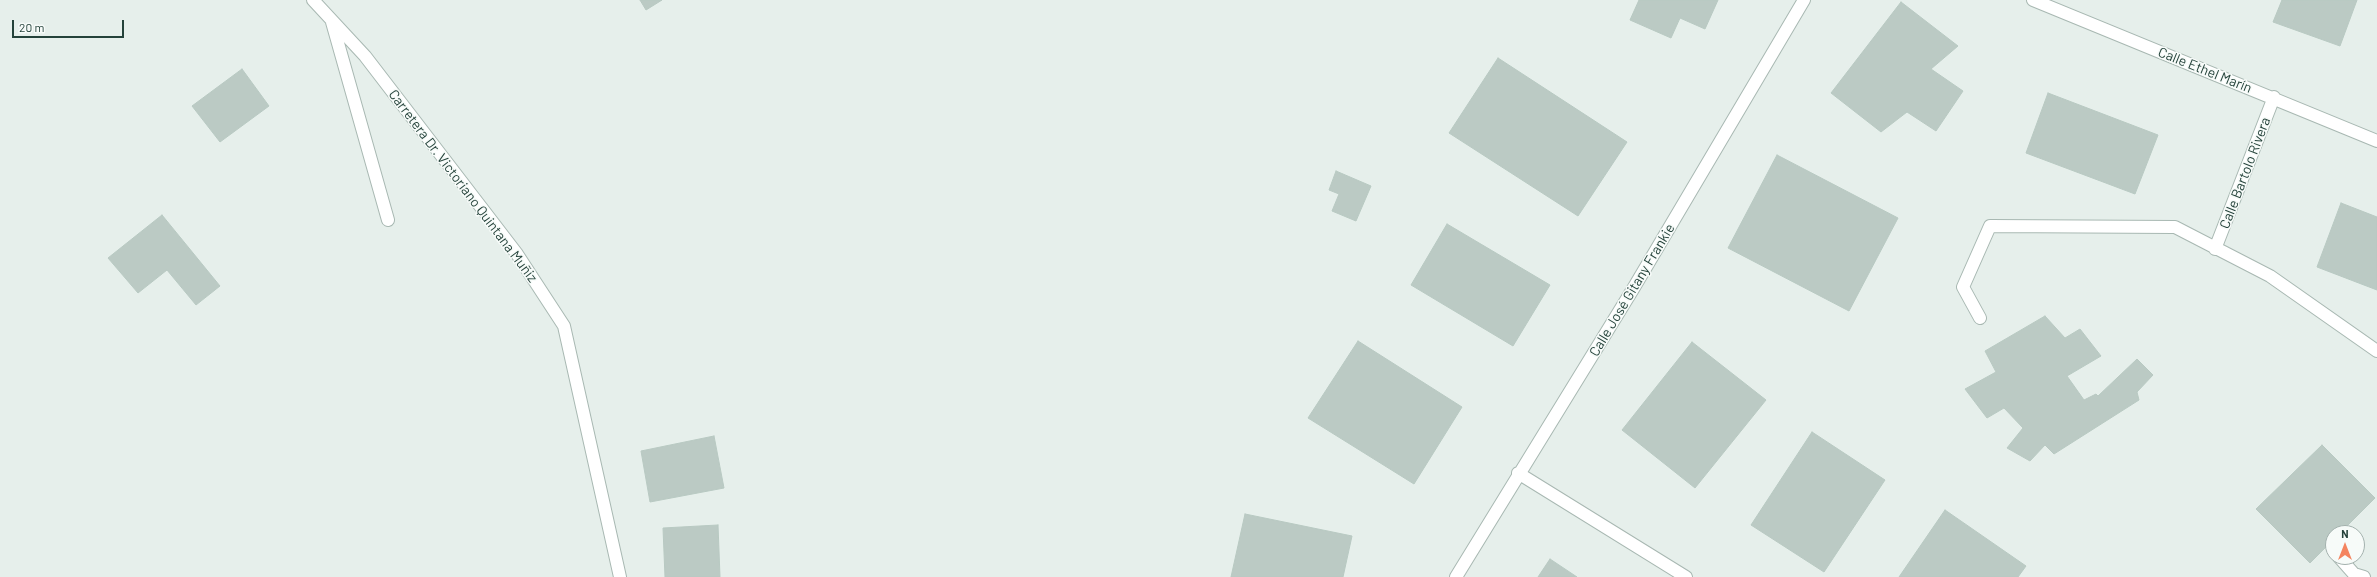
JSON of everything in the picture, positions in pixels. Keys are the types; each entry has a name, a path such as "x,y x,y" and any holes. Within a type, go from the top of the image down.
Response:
{"street":[{"name":"Carretera Dr. Victoriano Quintana Muñiz","path":"314,0 365,56 517,254 564,326 620,577"},
{"name":"Calle José Gitany Frankie","path":"1456,577 1518,473 1633,289 1804,0"},
{"name":"Calle Ethel Marín","path":"2033,0 2377,141"},
{"path":"331,18 388,220"},
{"name":"Calle Bartolo Rivera","path":"2215,249 2274,98"},
{"path":"1980,318 1963,287 1990,226 2175,227 2215,249 2270,276 2377,352"},
{"path":"1518,473 1686,577"},
{"path":"2346,565 2354,574 2364,577"}],"building":[{"path":"640,0 662,0 646,10"},
{"path":"1639,0 1718,0 1705,29 1680,18 1671,38 1630,20"},
{"path":"2282,0 2357,0 2340,46 2273,22"},
{"path":"1901,2 1958,46 1931,69 1963,91 1936,131 1907,112 1881,132 1831,93"},
{"path":"1498,58 1627,142 1578,216 1449,133"},
{"path":"242,69 269,106 220,142 192,106"},
{"path":"2048,93 2158,135 2135,194 2026,153"},
{"path":"1777,155 1898,218 1849,311 1728,248"},
{"path":"1336,171 1371,186 1356,221 1332,211 1339,194 1329,190"},
{"path":"2341,203 2377,217 2377,290 2317,267"},
{"path":"162,215 220,286 196,305 167,270 138,293 108,258"},
{"path":"1447,224 1550,285 1513,346 1411,285"},
{"path":"2045,316 2065,338 2080,329 2101,356 2067,376 2084,400 2096,394 2098,396 2137,359 2153,375 2137,392 2139,400 2054,454 2045,445 2030,461 2007,448 2023,428 2004,408 1987,418 1965,389 1996,372 1985,351"},
{"path":"1358,341 1462,407 1414,484 1308,418"},
{"path":"1692,342 1766,400 1695,488 1622,430"},
{"path":"1812,432 1885,480 1824,572 1751,525"},
{"path":"714,436 724,488 650,502 641,451"},
{"path":"2322,445 2375,498 2348,525 2325,525 2325,548 2310,563 2256,509"},
{"path":"1945,510 2026,566 2018,577 1899,577"},
{"path":"1245,514 1352,536 1343,577 1231,577"},
{"path":"718,525 720,577 665,577 663,528"},
{"path":"1550,559 1577,577 1538,577"}]}
